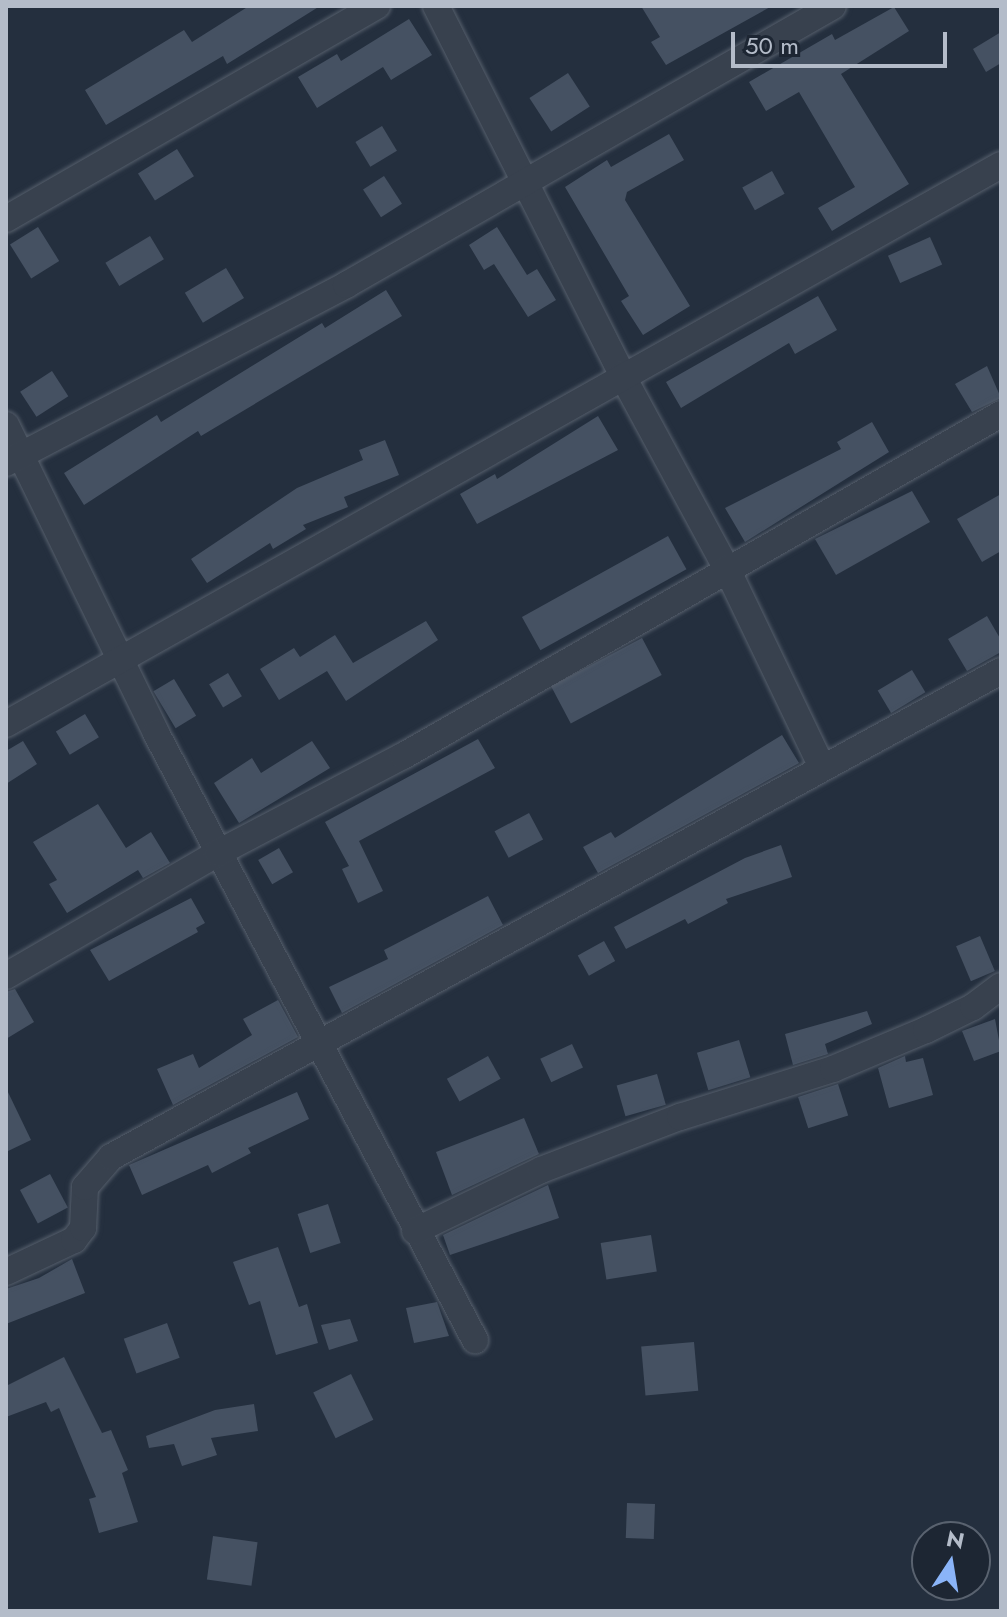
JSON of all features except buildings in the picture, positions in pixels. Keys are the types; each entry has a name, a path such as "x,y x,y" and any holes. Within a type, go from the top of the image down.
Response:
{"street":[{"path":"6,219 377,6"},
{"path":"436,6 622,375 727,569 822,767"},
{"path":"13,459 346,285 833,6"},
{"path":"6,724 121,662 622,375 1001,165"},
{"path":"6,976 218,853 403,756 1001,414"},
{"path":"6,425 13,459 121,662 317,1046 475,1340"},
{"path":"6,1272 74,1240 83,1228 85,1187 111,1157 1001,671"},
{"path":"415,1231 541,1170 912,1036 973,1007 1001,986"}]}
